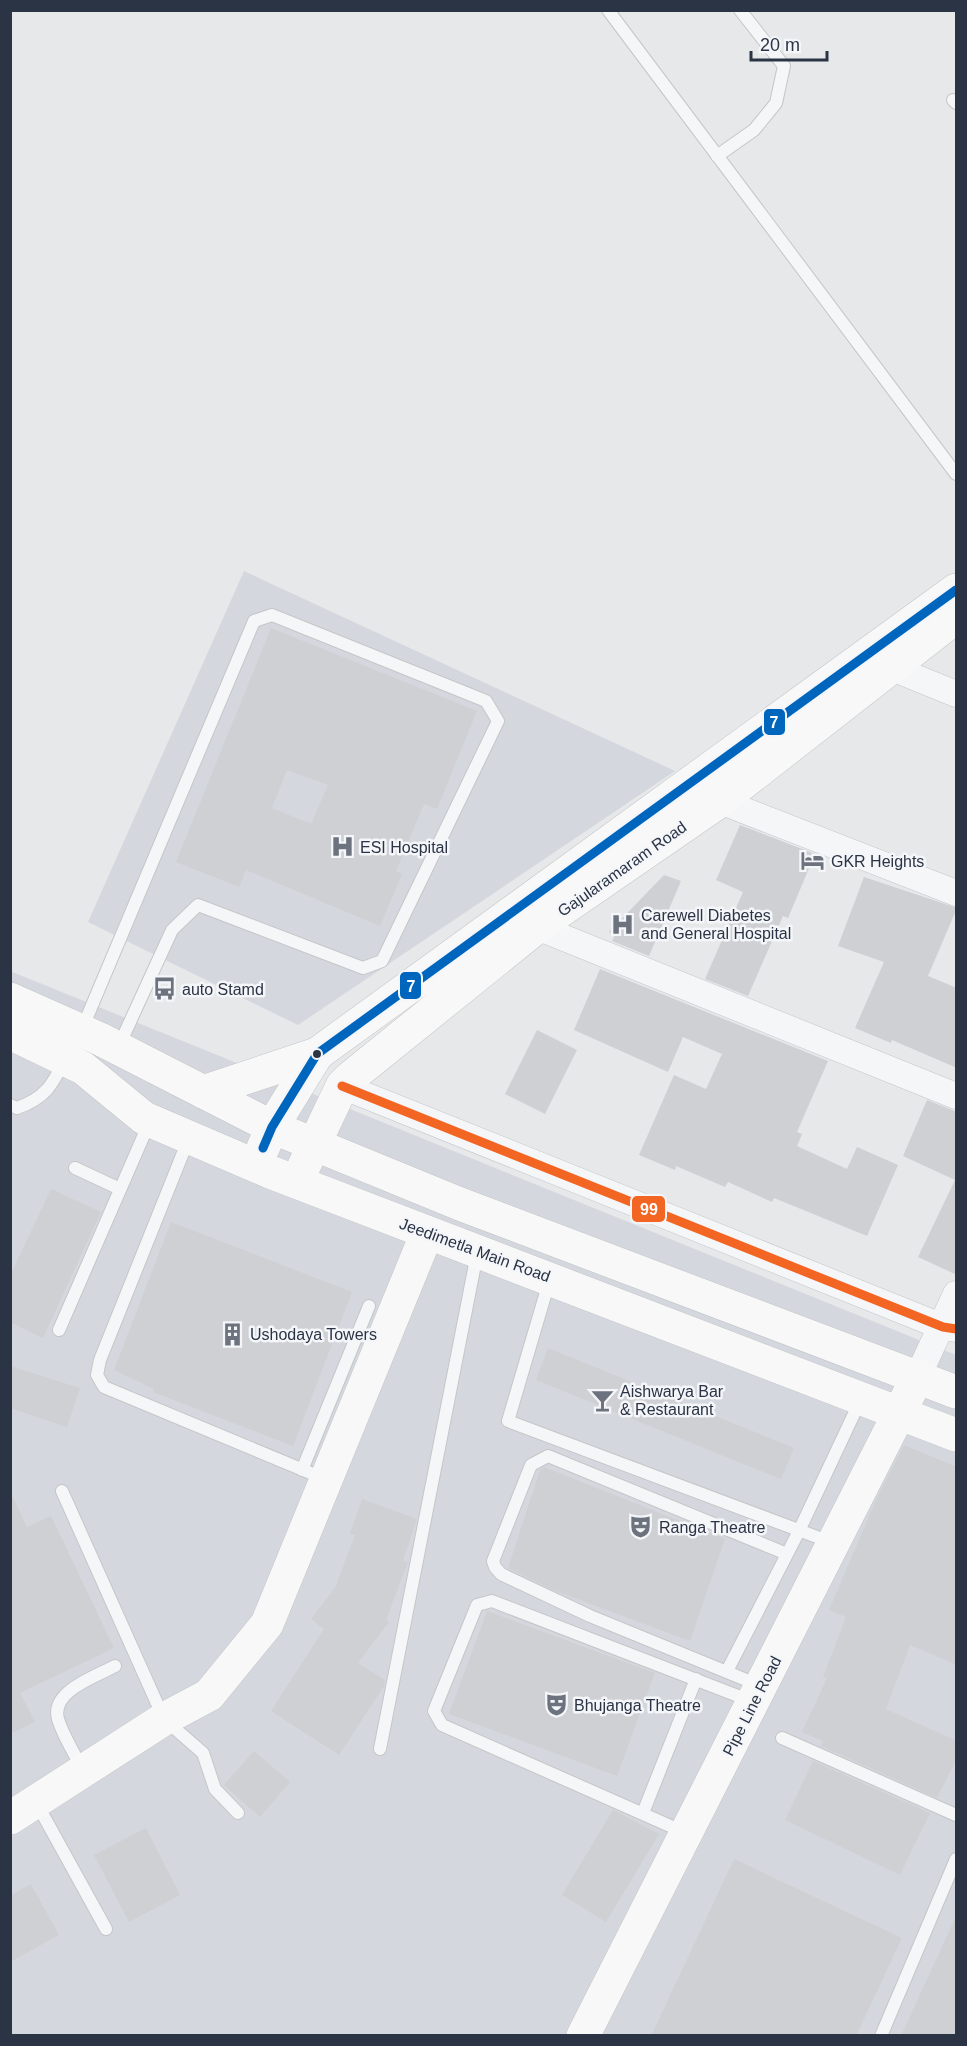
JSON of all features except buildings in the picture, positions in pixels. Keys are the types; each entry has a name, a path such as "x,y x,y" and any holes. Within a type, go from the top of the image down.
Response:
{"main road":[{"name":"Gajularamaram Road","path":"268,1138 316,1054 957,590"},
{"name":"Gajularamaram Road","path":"309,1155 342,1086 537,927 720,801 957,617"},
{"path":"10,999 81,1030 202,1092 268,1138"},
{"name":"Jeedimetla Main Road","path":"10,1033 74,1063 150,1120 190,1137 477,1253 550,1278 957,1435"},
{"path":"202,1092 316,1054"},
{"path":"74,1063 268,1138 628,1288 670,1324"},
{"path":"309,1155 460,1204 957,1392"},
{"path":"23,1809 164,1719 209,1695 267,1624 315,1475 341,1412 427,1233"},
{"name":"Pipe Line Road","path":"583,2036 918,1376"}],"street":[{"path":"892,668 957,694"},
{"path":"720,801 957,893"},
{"path":"537,927 957,1096"},
{"path":"342,1086 950,1328"},
{"path":"918,1376 950,1328 957,1294"}],"lane":[{"path":"608,10 957,474"},
{"path":"717,156 754,130 776,103 784,66 740,10"},
{"path":"81,1030 254,621 272,615 486,701 498,721 382,961 363,968 198,905 172,930 118,1048"},
{"path":"10,1105 16,1108 36,1101 74,1063"},
{"path":"59,1330 150,1120"},
{"path":"190,1137 104,1349 97,1375 104,1387 315,1475"},
{"path":"75,1168 120,1189"},
{"path":"380,1749 477,1253"},
{"path":"550,1278 508,1421 834,1544"},
{"path":"341,1412 369,1306"},
{"path":"727,1671 799,1531 861,1398"},
{"path":"758,1694 727,1671 590,1616 501,1574 495,1567 496,1550 531,1465 548,1456 561,1459 787,1554"},
{"path":"62,1491 164,1719 203,1753 216,1789 238,1813"},
{"path":"687,1834 442,1725 434,1711 477,1605 492,1601 696,1679 758,1694"},
{"path":"83,1771 57,1717 60,1702 71,1690 115,1666"},
{"path":"643,1814 696,1679"},
{"path":"782,1738 957,1815"},
{"path":"23,1809 106,1929"},
{"path":"880,2036 957,1859"}],"shaded area":[{"name":"ESI Hospital","path":"244,571 675,771 298,1025 88,922"},
{"path":"10,971 956,1355 956,2035 11,2035"}],"transit line":[{"name":"7","path":"263,1148 272,1127 317,1054 956,590"},
{"name":"99","path":"342,1086 943,1327 956,1329"}],"place":[{"name":"ESI Hospital","path":"342,847"},
{"name":"GKR Heights","path":"813,861"},
{"name":"Carewell Diabetes and General Hospital","path":"623,924"},
{"name":"auto Stamd","path":"164,989"},
{"name":"Ushodaya Towers","path":"232,1334"},
{"name":"Aishwarya Bar & Restaurant","path":"602,1400"},
{"name":"Ranga Theatre","path":"641,1527"},
{"name":"Bhujanga Theatre","path":"556,1705"}]}
